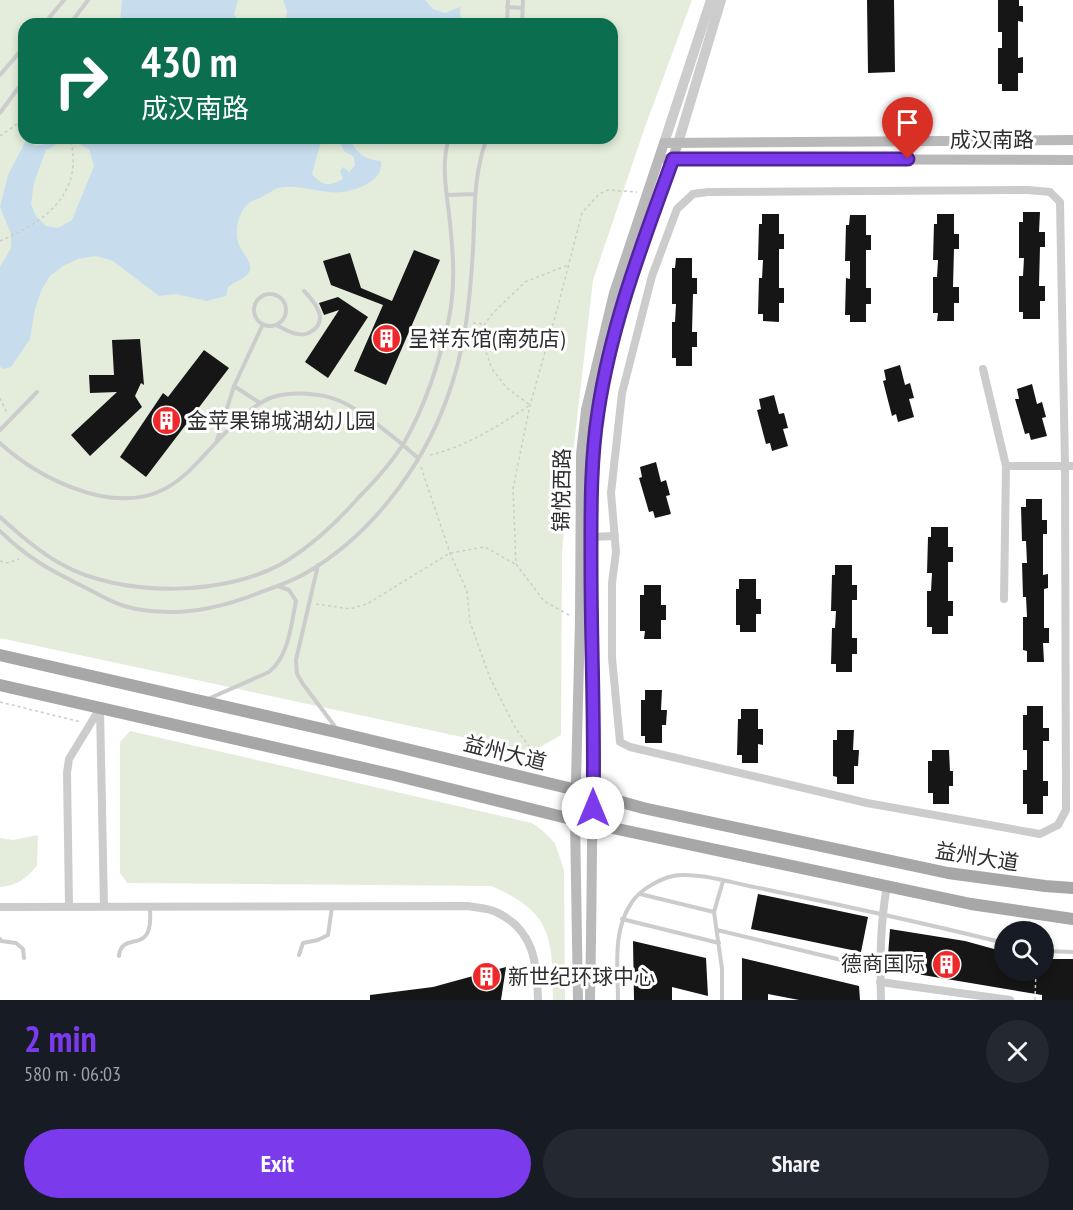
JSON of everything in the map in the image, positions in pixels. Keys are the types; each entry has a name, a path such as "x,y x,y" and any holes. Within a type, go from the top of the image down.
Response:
{"main road":[{"name":"成汉南路","path":"664,143 1073,140"},
{"name":"锦悦西路","path":"578,1000 574,820 580,621 581,454 586,410 614,293 664,143"},
{"name":"锦悦西路","path":"590,1000 593,823 591,537 593,455 605,373 624,296 678,143"},
{"name":"成汉南路","path":"660,159 1073,160"},
{"name":"益州大道","path":"0,655 340,733 575,789 643,808 948,873 1073,888"},
{"path":"0,685 383,772 574,820 970,904 1073,918"}],"street":[{"name":"锦悦西路","path":"664,143 711,0"},
{"name":"锦悦西路","path":"678,143 721,0"},
{"path":"720,192 1050,192 1060,202 1069,466 1066,810 1058,825 1040,834 867,803 630,747 620,742 612,658 615,536 612,493 622,393 652,276 676,209 693,194 720,192"},
{"path":"983,369 1006,466 1004,598"},
{"path":"1006,466 1069,466"},
{"path":"591,537 615,536"},
{"path":"69,906 67,773 69,759 100,708"},
{"path":"100,708 104,907"},
{"path":"881,1000 879,969 882,913 887,886"},
{"path":"0,907 468,906 495,911 516,924 530,943 537,972 538,1000"},
{"path":"880,982 1010,1000"}],"lane":[{"path":"49,18 64,0"},
{"path":"74,18 88,0"},
{"path":"507,0 507,18"},
{"path":"522,18 523,0"},
{"path":"507,7 522,8"},
{"path":"0,75 18,54"},
{"path":"0,112 18,88"},
{"path":"0,517 39,550 62,565 84,575 140,588 173,590 240,580 287,560 320,537 369,487 403,444 431,382 449,316 453,287 453,251 444,167 448,144"},
{"path":"0,531 27,557 120,605 171,612 214,608 304,574 334,555 373,518 395,492 433,432 447,400 468,322 477,172 485,144"},
{"path":"447,195 475,194"},
{"path":"276,325 281,322 286,310 285,303 275,295 262,297 257,301 255,314 263,324 276,325 301,335 308,334 319,326 321,320 319,311 304,291"},
{"path":"216,440 234,386 263,324"},
{"path":"234,386 260,403"},
{"path":"0,430 37,392"},
{"path":"0,443 30,466 64,485 106,496 131,498 157,493 177,481 198,462 216,440 260,403 274,397 297,394 340,401 403,444 418,458"},
{"path":"318,565 296,660 297,674 340,733"},
{"path":"204,701 269,672 277,665 283,655 296,601 289,590 277,585"},
{"path":"618,1000 618,946 622,919 633,900 640,894 657,881 675,875 723,881 882,913 994,940"},
{"path":"722,1000 722,969 714,912 723,881"},
{"path":"640,894 714,912"},
{"path":"299,955 303,943 328,935 332,906"},
{"path":"119,956 124,943 141,940 146,936 149,930 150,907"},
{"path":"622,919 719,943"},
{"path":"717,930 879,969"},
{"path":"0,939 16,943 23,949 24,958"},
{"path":"1054,951 1073,952"}],"path":[{"path":"0,136 18,123"},
{"path":"0,242 26,230 57,204 69,186 74,162 72,144"},
{"path":"516,564 513,489 530,405 582,213 599,194 608,190 648,192"},
{"path":"530,405 507,388 492,369 484,346 484,325 525,282 568,265"},
{"path":"468,322 484,325"},
{"path":"0,398 10,420"},
{"path":"530,405 489,432 446,451 418,458 450,553 466,591 470,622 490,678 516,729 534,753 537,781"},
{"path":"309,603 351,609 367,604 450,553 485,547 516,564 544,601 580,621"},
{"path":"0,561 8,562 27,557"},
{"path":"0,702 90,724"},
{"path":"1035,1000 1036,981"}],"green space":[{"path":"0,0 692,0 645,127 593,280 562,550 561,735 532,752 0,638"},
{"path":"130,731 532,823 555,843 564,870 565,1000 553,1000 552,960 549,944 545,930 537,917 526,906 491,886 127,883 120,873 120,742"},
{"path":"38,835 37,866 21,881 0,887 0,838 13,840"}],"water":[{"path":"122,0 238,0 234,14 236,18 120,18"},
{"path":"283,0 425,0 433,9 445,13 460,7 461,18 286,18 287,11"},
{"path":"24,144 34,144 34,146 57,144 46,150 34,183 31,204 36,216 46,226 58,228 72,220 94,166 89,149 79,144 320,144 312,174 326,184 343,179 340,171 343,167 349,172 355,165 354,157 344,151 341,144 353,144 362,155 381,161 379,174 375,179 356,189 327,192 303,188 278,188 249,203 238,222 237,234 239,245 250,263 250,270 244,278 228,287 226,296 207,301 176,294 159,296 113,261 96,256 78,259 63,266 50,276 42,289 35,309 30,339 11,367 4,369 0,367 0,267 11,248 11,234 0,207 8,175"}],"building":[{"path":"867,0 894,0 895,72 868,73"},
{"path":"998,0 1019,0 1019,6 1023,6 1023,22 1018,21 1018,58 1023,57 1023,73 1018,73 1018,91 1002,91 1002,84 998,84 998,48 1002,48 1002,32 998,32"},
{"path":"1023,212 1040,212 1039,232 1045,232 1045,247 1040,247 1039,286 1045,286 1045,301 1040,301 1040,319 1023,319 1023,312 1019,312 1019,276 1023,276 1024,258 1019,258 1019,222 1023,222"},
{"path":"762,214 779,214 779,234 784,234 784,249 779,249 779,288 784,288 784,303 779,303 779,322 763,321 763,314 758,314 759,278 762,278 763,260 758,260 759,224 762,224"},
{"path":"937,214 954,214 954,234 959,234 959,249 954,249 953,287 959,287 959,303 954,303 954,321 937,321 938,313 933,313 933,277 937,277 938,260 933,260 934,224 937,224"},
{"path":"850,215 866,215 866,235 871,235 871,250 866,250 866,288 871,288 871,304 866,304 866,322 850,322 850,315 845,315 846,278 850,279 850,261 845,261 846,225 849,225"},
{"name":"呈祥东馆(南苑店)","path":"414,250 440,260 386,385 354,371 383,305 331,285 323,261 350,253 361,288 392,301"},
{"path":"676,258 692,258 692,278 697,278 697,294 693,294 692,332 697,332 697,347 692,347 692,366 676,366 676,358 672,358 672,322 675,322 676,304 672,304 672,268 675,268"},
{"path":"338,297 368,317 328,378 305,362 339,310 324,315 319,303"},
{"path":"140,339 144,385 141,383 135,396 142,407 90,456 71,435 117,392 90,393 89,375 114,375 112,340"},
{"path":"204,350 229,368 146,477 120,457 163,393 168,397"},
{"path":"900,365 905,385 910,383 914,398 909,399 914,417 898,422 896,414 892,416 883,381 886,380 884,370"},
{"path":"1032,384 1037,404 1042,402 1046,417 1042,418 1047,436 1031,440 1029,433 1025,434 1015,399 1019,399 1017,389"},
{"path":"774,395 779,414 784,413 788,428 783,429 788,446 772,451 770,443 766,444 757,410 761,409 759,399"},
{"path":"656,462 661,482 666,480 670,495 666,496 671,514 655,518 653,511 649,512 639,478 642,477 640,467"},
{"path":"1026,499 1042,499 1042,520 1047,520 1047,534 1043,534 1043,575 1048,574 1048,588 1044,589 1044,628 1049,628 1049,643 1043,643 1044,662 1027,662 1027,651 1023,650 1023,617 1027,617 1026,597 1023,597 1022,563 1027,563 1026,541 1022,541 1021,507 1026,507"},
{"path":"931,527 948,527 948,547 953,547 953,562 948,562 948,601 953,601 953,616 948,616 948,634 932,634 932,627 927,627 927,591 931,591 932,573 927,573 928,537 931,537"},
{"path":"835,565 852,565 852,585 857,585 857,600 852,600 852,638 857,638 857,654 852,654 852,672 836,672 836,664 831,664 832,628 835,628 836,611 831,611 832,575 835,575"},
{"path":"739,579 756,579 756,599 761,599 761,614 756,614 756,632 740,632 740,625 736,625 736,589 739,589"},
{"path":"644,585 661,585 661,605 666,605 666,620 661,620 661,639 644,639 645,631 640,631 640,595 644,595"},
{"path":"645,690 662,690 661,710 667,710 666,725 662,725 662,743 645,743 645,736 641,736 641,700 645,700"},
{"path":"1027,706 1043,706 1043,728 1049,728 1049,741 1043,741 1043,781 1048,781 1048,796 1043,796 1043,814 1027,814 1027,804 1023,804 1023,770 1027,770 1027,750 1023,750 1023,715 1027,715"},
{"path":"741,709 758,709 758,729 763,729 763,745 758,744 758,763 742,763 742,755 737,755 738,719 741,719"},
{"path":"837,730 854,730 853,750 859,750 858,766 854,766 854,784 837,784 837,777 833,776 833,740 837,740"},
{"path":"932,750 949,750 953,786 949,786 949,804 933,804 933,793 928,793 928,761 932,761"},
{"path":"758,894 868,917 861,952 751,929"},
{"name":"德商国际","path":"890,929 965,941 994,949 994,981 1054,981 1054,959 1073,959 1073,1000 1042,1000 1042,995 887,969"},
{"path":"633,941 706,958 708,996 672,987 672,1000 634,1000"},
{"path":"742,958 859,986 860,1000 799,1000 768,994 768,1000 742,1000"},
{"name":"新世纪环球中心","path":"506,967 501,1000 370,1000 370,995 433,987"}],"place":[{"name":"呈祥东馆(南苑店)","path":"387,339"},
{"name":"金苹果锦城湖幼儿园","path":"166,421"},
{"name":"德商国际","path":"946,964"},
{"name":"新世纪环球中心","path":"487,977"}],"route":[{"path":"593,808 591,537 593,455 598,413 605,373 624,296 673,159 908,159"}]}
